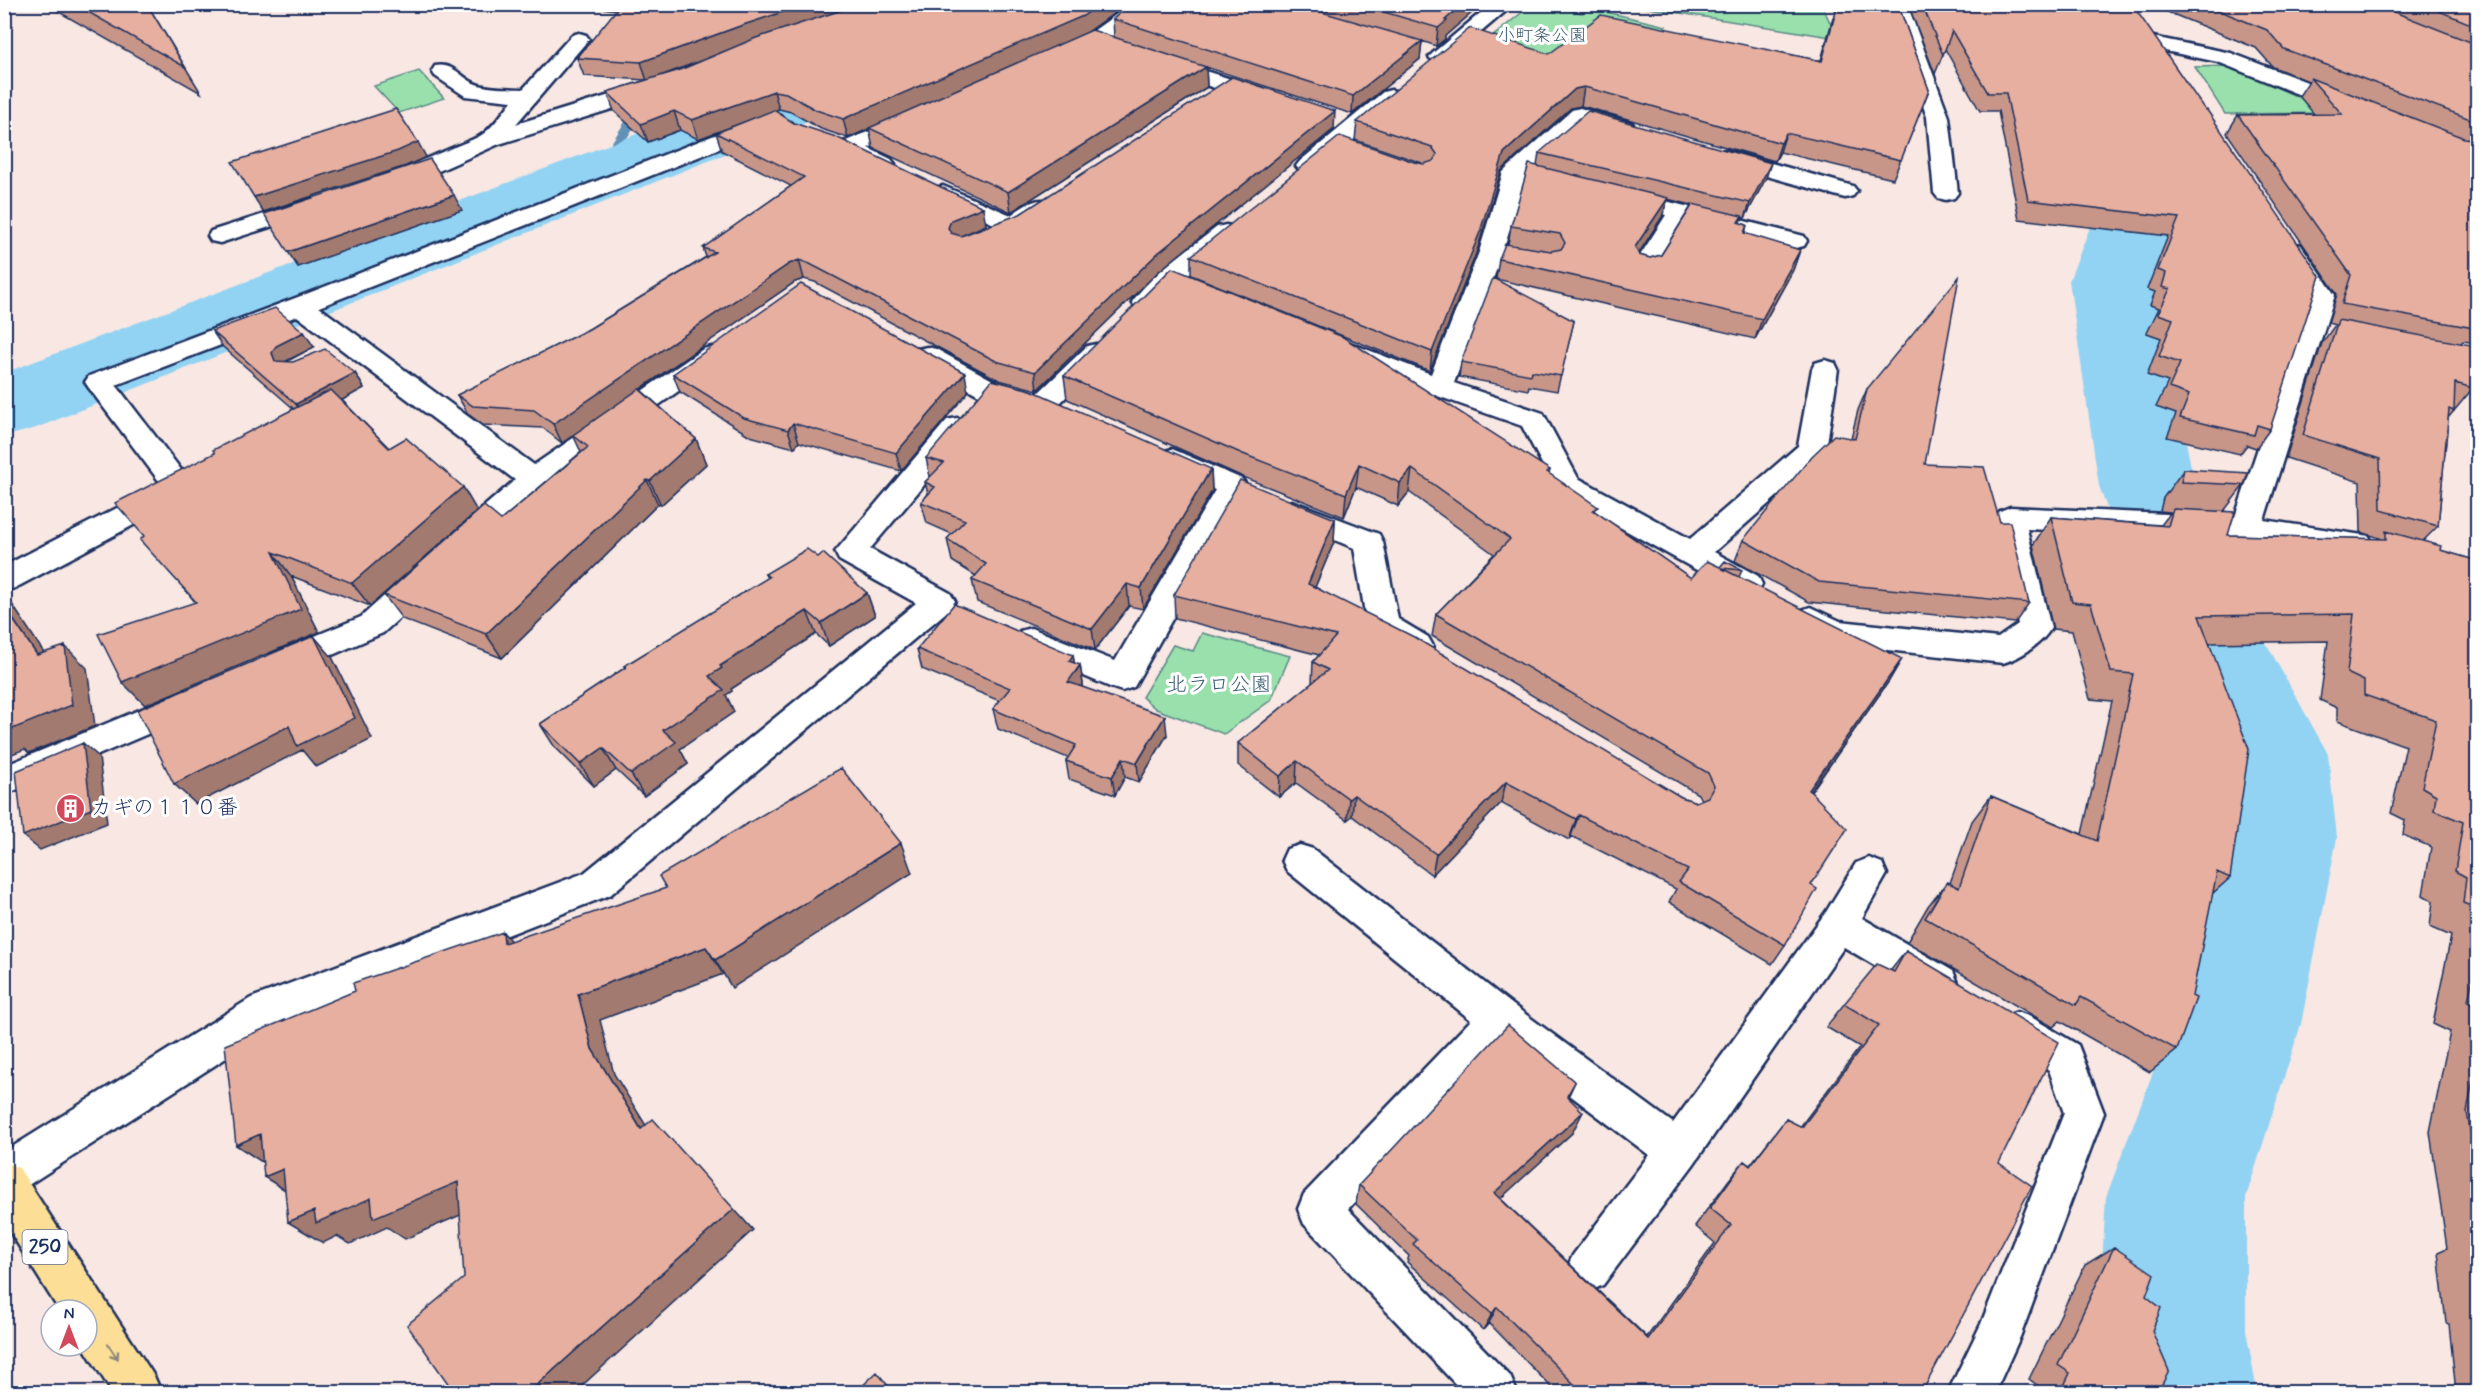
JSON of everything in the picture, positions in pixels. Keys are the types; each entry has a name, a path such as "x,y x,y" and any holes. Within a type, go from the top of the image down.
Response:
{"highway":[{"name":"250","path":"4,1183 78,1298"},
{"name":"250","path":"99,1331 138,1392"}],"street":[{"path":"1040,64 1093,40 1145,4"},
{"path":"1289,181 1346,147 1346,123 1504,4"},
{"path":"1897,4 1938,117 1946,193"},
{"path":"2172,72 2146,33 2224,57 2369,114"},
{"path":"491,139 579,39"},
{"path":"1093,40 1115,48"},
{"path":"1149,59 1282,102"},
{"path":"443,71 473,91 528,96"},
{"path":"372,187 415,173 491,139 666,84"},
{"path":"1208,98 1228,85"},
{"path":"900,172 839,145 934,111"},
{"path":"1439,387 1502,254 1526,174 1580,115 1649,135"},
{"path":"4,580 180,488 99,382 301,306 781,117"},
{"path":"1707,152 1845,191"},
{"path":"920,182 1012,225"},
{"path":"984,237 1012,225 1061,193"},
{"path":"1603,193 1795,241"},
{"path":"220,236 328,201"},
{"path":"1645,268 1681,211"},
{"path":"907,345 989,389 1055,408 1119,328 1169,278 1243,218"},
{"path":"2246,528 2321,332 2322,295 2276,227"},
{"path":"1169,278 1202,291"},
{"path":"301,306 339,347 534,479"},
{"path":"253,676 372,625 534,479 738,337"},
{"path":"1320,339 1439,387 1533,420 1567,485 1834,632 2003,651 2035,628 2010,518 2246,528 2350,542 2382,551"},
{"path":"1692,554 1812,450 1825,369"},
{"path":"4,1176 265,1011 597,884 950,606 850,552 989,389"},
{"path":"1149,449 1368,542 1383,625 1443,661"},
{"path":"1004,628 1122,678 1232,486"},
{"path":"4,781 210,694"},
{"path":"1300,860 1499,1018 1678,1151"},
{"path":"1588,1270 1678,1151 1839,924 1869,874"},
{"path":"1839,924 2064,1058 2084,1113 1998,1337 1971,1392"},
{"path":"1494,1392 1319,1209 1499,1018"}],"green space":[{"name":"小町条公園","path":"1531,5 1543,5 1582,13 1589,8 1666,26 1636,71 1546,70 1480,47"},
{"path":"1629,5 1822,5 1837,38"},
{"path":"2230,66 2333,113 2225,114 2195,67"},
{"path":"419,71 444,98 399,113 374,86"},
{"name":"北ラロ公園","path":"1202,633 1290,656 1271,700 1224,734 1156,709 1142,697 1173,645 1193,651"}],"building":[{"path":"74,4 147,4 185,67"},
{"path":"621,4 807,4 641,62 577,58"},
{"path":"850,4 1100,4 1083,16 843,119 816,110 786,93 774,91 692,120 674,111 641,124 607,92 680,70 756,38 842,10"},
{"path":"1132,4 1294,4 1422,41 1353,96 1113,19"},
{"path":"1357,4 1463,4 1438,28"},
{"path":"1838,4 1898,4 1929,90 1901,160 1786,133 1781,143 1592,89 1584,87 1575,89 1504,153 1480,232 1432,352 1191,256 1340,136 1414,162 1424,164 1433,161 1437,154 1432,147 1357,122 1470,28 1549,54 1601,15 1822,61"},
{"path":"1922,4 2132,4 2320,276 2270,429 2257,425 2254,435 2180,418 2189,395 2169,388 2180,363 2159,356 2173,319 2158,314 2170,289 2162,287 2166,273 2158,270 2179,218 2028,200 2006,93 1988,93 1952,31 1943,55"},
{"path":"2203,4 2374,4 2478,45 2478,122 2284,49 2267,30"},
{"path":"2422,4 2478,4 2478,27"},
{"path":"1092,30 1206,67 1008,192 869,128"},
{"path":"1232,77 1335,111 1158,253 1035,372 996,361 799,260 789,264 553,424 534,410 473,406 457,395 589,329 715,252 703,248 804,177 716,133 774,110 794,123 836,137 983,207 951,220 948,228 951,233 961,236 1020,214"},
{"path":"2310,78 2464,138 2478,140 2478,321 2474,321 2474,328 2342,304 2351,275 2238,115 2342,114"},
{"path":"396,109 418,142 398,151 254,197 232,162"},
{"path":"1588,111 1771,163 1750,203 1539,153"},
{"path":"430,159 454,195 288,252 264,214"},
{"path":"1529,164 1668,198 1635,247 1639,255 1650,258 1661,255 1693,204 1742,216 1738,222 1747,225 1744,233 1800,250 1762,319 1499,259 1505,244 1551,251 1561,249 1565,243 1560,234 1511,226"},
{"path":"1172,268 1343,337 1550,470 1547,472 1598,507 1593,510 1691,578 1707,561 1720,567 1725,561 1742,570 1721,568 1902,659 1809,790 1847,829 1811,885 1817,889 1785,945 1679,882 1688,870 1579,815 1576,819 1506,782 1436,854 1354,795 1349,799 1297,761 1280,776 1238,743 1328,670 1313,662 1336,636 1174,595 1240,480 1335,519 1308,584 1414,637 1681,797 1696,802 1708,797 1714,786 1708,773 1436,614 1510,539 1412,469 1400,483 1359,464 1346,494 1243,454 1064,376"},
{"path":"1959,277 1925,464 1984,467 2000,522 2010,522 2029,603 1819,582 1743,540 1812,456 1834,435 1855,439 1867,389"},
{"path":"1493,278 1574,321 1561,376 1532,371 1531,375 1461,362"},
{"path":"801,284 965,373 896,453 793,423 788,430 744,418 673,374"},
{"path":"275,308 304,332 276,346 272,353 275,361 293,362 325,349 355,373 296,404 212,331"},
{"path":"2338,320 2476,346 2473,388 2455,383 2454,411 2449,409 2438,526 2381,510 2380,459 2303,435"},
{"path":"992,380 1031,390 1211,469 1141,588 1127,584 1092,629 972,580 986,564 947,539 965,520 921,502 935,487 925,482 944,463 926,458"},
{"path":"639,389 696,439 650,481 647,480 486,634 384,595 484,506 501,520 588,447 573,435"},
{"path":"331,390 389,448 406,438 463,487 352,583 273,552 301,609 122,682 98,634 196,602 140,540 144,536 115,503 215,453 213,450"},
{"path":"2184,469 2248,473 2244,485 2181,482"},
{"path":"2173,509 2235,512 2228,535 2386,539 2386,531 2441,546 2440,550 2478,561 2478,909 2463,903 2466,877 2455,871 2463,822 2434,810 2436,795 2422,787 2436,720 2364,695 2364,681 2347,673 2354,614 2199,616 2249,749 2230,878 2217,872 2192,996 2196,998 2177,1050 2081,997 2076,1005 1925,918 1947,882 1959,888 1991,796 2097,841 2133,674 2111,672 2091,604 2072,602 2051,517 2168,526"},
{"path":"807,549 818,557 823,553 867,593 821,623 807,611 720,666 722,668 709,676 724,690 663,730 676,742 631,774 603,748 580,764 540,724 626,667 624,666 769,577 765,574"},
{"path":"954,604 1073,655 1069,661 1080,665 1068,682 1165,716 1137,763 1123,758 1112,777 1066,761 1076,745 993,709 1010,688 917,649"},
{"path":"4,606 37,655 65,646 72,705 5,732"},
{"path":"314,636 355,718 297,746 289,726 174,784 137,710"},
{"path":"83,743 91,809 23,836 16,771"},
{"path":"841,768 901,843 715,960 706,947 578,994 592,1049 641,1129 653,1119 734,1209 529,1392 454,1392 407,1325 464,1278 458,1182 373,1218 371,1198 316,1223 314,1211 288,1222 283,1169 264,1177 260,1134 236,1145 225,1045 355,991 353,983 503,932 504,943 666,888 659,876"},
{"path":"1906,951 2059,1042 1999,1163 2032,1186 1922,1392 1582,1392 1497,1307 1492,1314 1413,1244 1417,1240 1359,1185 1508,1025 1575,1082 1567,1096 1583,1112 1494,1193 1648,1339 1731,1225 1710,1208 1744,1161 1750,1166 1786,1119 1802,1127 1879,1025 1844,1004 1877,964 1894,972"},
{"path":"2478,953 2478,1006 2468,1001"},
{"path":"2478,1053 2478,1178 2467,1112"},
{"path":"2114,1247 2154,1274 2146,1296 2161,1308 2152,1331 2169,1371 2158,1392 2061,1392 2070,1373 2058,1365"},
{"path":"877,1372 893,1392 856,1392"}],"waterway":[{"path":"4,407 937,45 1005,4"},
{"path":"2020,4 2041,51 2095,117 2139,204 2111,281 2147,486 2197,613 2272,754 2278,838 2236,1024 2176,1197 2172,1330 2181,1392"},
{"path":"600,176 609,157 642,105"}],"place":[{"name":"カギの１１０番","path":"70,808"}]}
